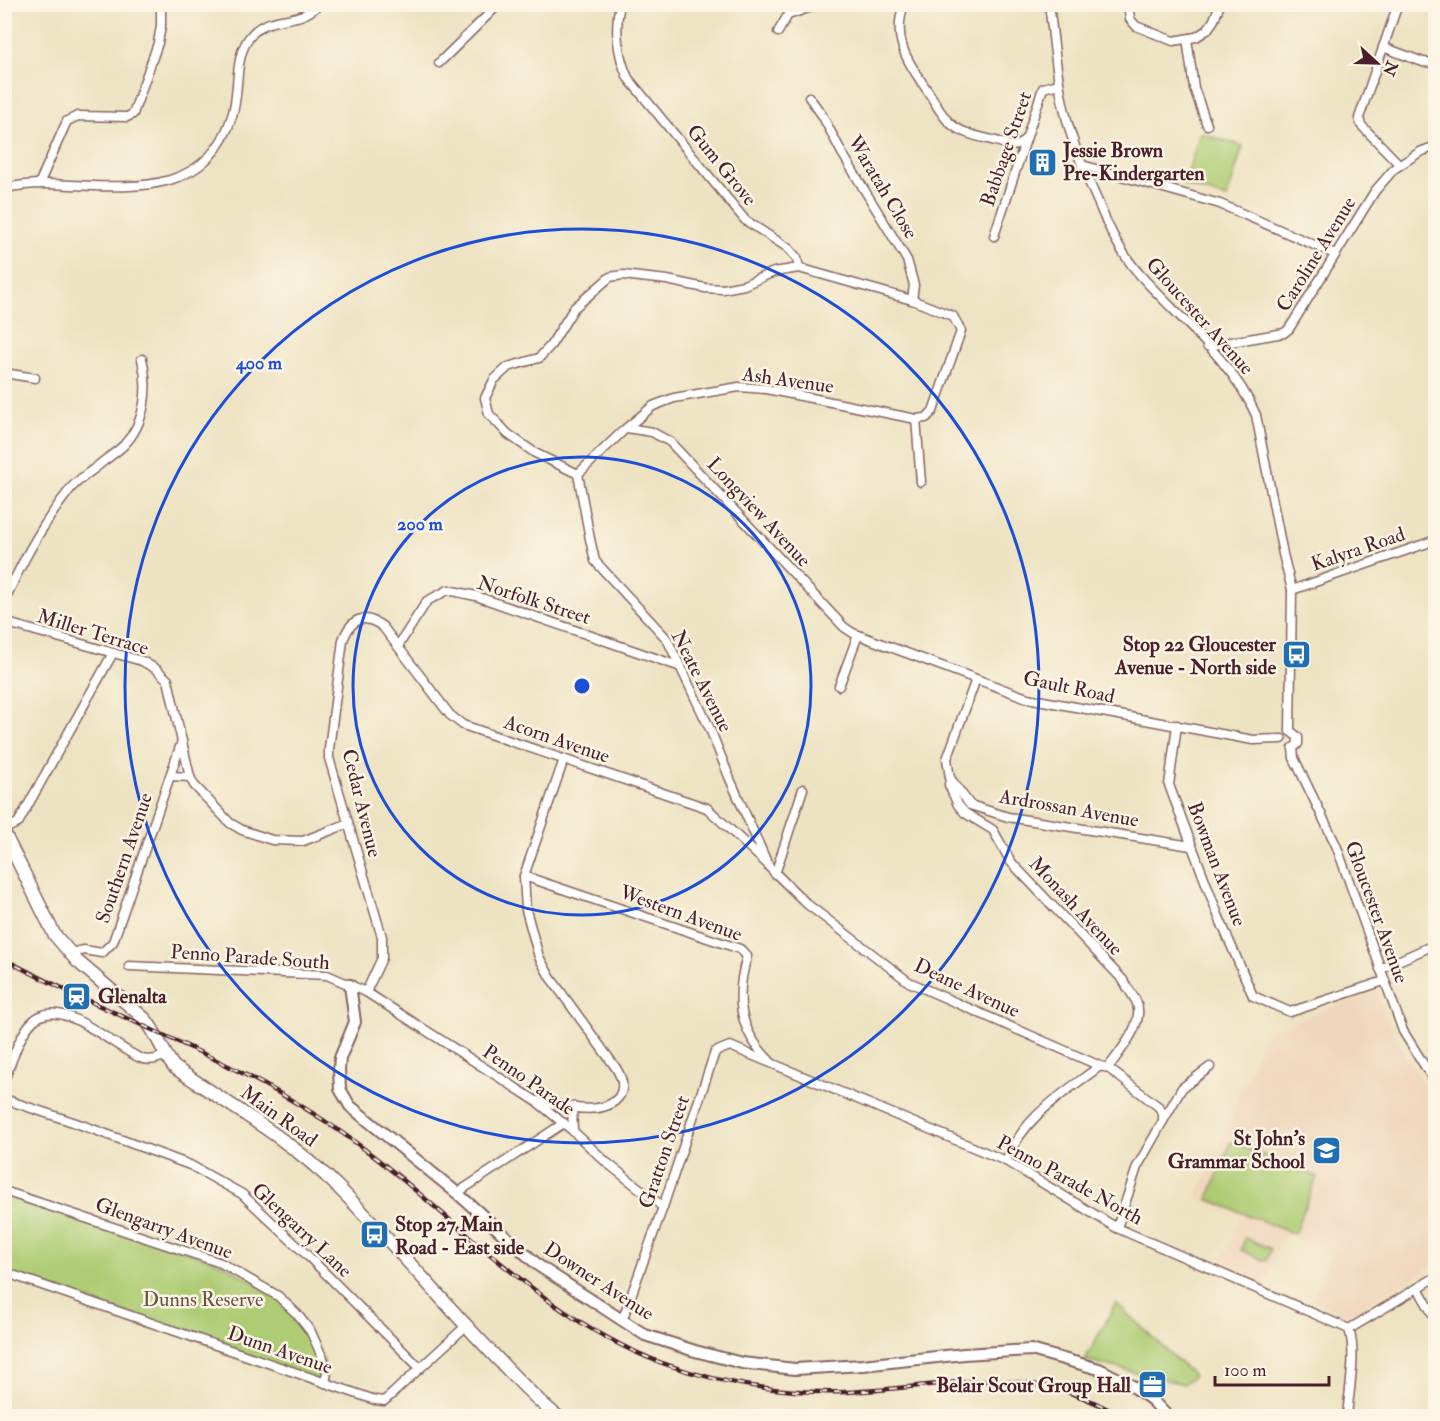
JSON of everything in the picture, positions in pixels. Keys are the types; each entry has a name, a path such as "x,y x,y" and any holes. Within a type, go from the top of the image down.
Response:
{"main road":[{"name":"Main Road","path":"4,831 54,934 70,953 145,1019 165,1055 174,1066 265,1126 334,1183 466,1326 539,1402 557,1416"}],"street":[{"path":"39,184 67,121 78,116 127,117 133,114 158,43 161,4"},
{"path":"4,188 39,184 119,188 144,186 168,181 195,170 214,151 232,116 237,96 239,63 244,46 254,32 272,23 308,14 319,4"},
{"path":"439,63 499,4"},
{"name":"Gum Grove","path":"620,4 618,41 621,62 628,78 745,220 788,248 797,258 799,268"},
{"path":"778,32 788,15 820,4"},
{"path":"904,4 899,18 902,49 949,123 959,130 1012,146 1021,144 1025,139"},
{"name":"Gloucester Avenue","path":"1049,4 1065,114 1082,165 1109,230 1140,276 1207,346 1242,389 1256,416 1292,590 1290,731"},
{"path":"1128,4 1130,19 1136,26 1173,41 1196,37 1207,30 1220,4"},
{"path":"1398,4 1359,118 1361,125 1400,165"},
{"path":"1187,39 1194,88 1207,125"},
{"path":"1383,47 1423,62 1436,63"},
{"name":"Babbage Street","path":"994,236 1043,88 1059,84"},
{"name":"Waratah Close","path":"808,97 822,115 842,153 907,260 914,285 912,300"},
{"name":"Caroline Avenue","path":"1207,346 1284,333 1293,323 1375,191 1400,165 1420,152 1436,146"},
{"path":"1082,165 1220,204 1335,254"},
{"path":"578,474 535,453 508,434 489,414 485,398 494,380 508,367 539,358 551,345 574,308 610,277 623,275 723,289 744,285 774,272 799,268 912,300 953,316 961,331 933,411 926,418 916,419 921,482"},
{"path":"4,602 39,532 73,486 124,445 134,431 147,389 142,359"},
{"path":"4,373 34,378"},
{"name":"Ash Avenue","path":"578,474 653,406 674,398 740,387 766,389 916,419"},
{"name":"Longview Avenue","path":"627,428 652,432 670,442 844,627 858,635"},
{"name":"Neate Avenue","path":"578,474 595,561 668,639 773,872"},
{"name":"Kalyra Road","path":"1292,590 1436,540"},
{"name":"Norfolk Street","path":"398,646 427,601 448,590 476,596 681,668"},
{"name":"Acorn Avenue","path":"356,621 364,619 374,621 398,646 450,715 463,725 707,808 773,872"},
{"name":"Cedar Avenue","path":"356,621 348,627 343,640 329,758 382,937 382,958 366,992"},
{"name":"Miller Terrace","path":"4,622 142,661 156,669 168,680 182,739"},
{"path":"839,686 858,635"},
{"name":"Gault Road","path":"858,635 1027,698 1178,724 1253,740 1282,739"},
{"path":"4,831 18,823 112,653"},
{"path":"950,778 947,759 976,680"},
{"name":"Bowman Avenue","path":"1178,724 1169,785 1218,915 1253,996 1290,1012 1384,981"},
{"path":"1290,731 1298,737 1298,744 1293,748 1285,746 1282,739 1290,731"},
{"path":"182,739 190,777 194,785 230,823 242,830 272,840 303,841 347,824"},
{"name":"Southern Avenue","path":"70,953 84,950 102,953 113,942 182,739"},
{"name":"Gloucester Avenue","path":"1293,748 1294,758 1336,845 1403,1031 1432,1071 1436,1084"},
{"path":"536,1101 590,1108 606,1107 616,1101 623,1090 622,1077 550,977 539,957 526,910 524,876 564,759"},
{"path":"170,776 190,777"},
{"name":"Ardrossan Avenue","path":"950,778 970,805 1008,818 1191,846"},
{"name":"Monash Avenue","path":"950,778 949,785 958,805 965,813 993,830 1011,862 1123,980 1137,1002 1138,1019 1126,1043 1104,1067 1048,1105 1027,1125 1014,1142 1006,1161"},
{"path":"773,872 803,789"},
{"name":"Deane Avenue","path":"773,872 807,904 909,982 1104,1067 1159,1107 1163,1114 1163,1121"},
{"name":"Western Avenue","path":"524,876 740,949 747,956 741,977 740,1006 746,1030 762,1054 773,1064"},
{"path":"1380,969 1436,944"},
{"name":"Penno Parade South","path":"129,966 327,975 366,992"},
{"name":"Downer Avenue","path":"350,985 355,1022 340,1058 340,1089 350,1106 457,1193 539,1266 645,1335 695,1352 742,1363 795,1370 1031,1350 1099,1369 1134,1387 1152,1400 1167,1416"},
{"name":"Penno Parade","path":"366,992 536,1101 606,1162 663,1207"},
{"path":"4,1081 24,1033 39,1016 51,1013 100,1032 141,1058 158,1059 165,1055"},
{"name":"Gratton Street","path":"622,1321 716,1052 730,1046 773,1064"},
{"name":"Penno Parade North","path":"773,1064 1006,1161 1117,1228 1349,1329"},
{"path":"1117,1228 1137,1167 1182,1088 1210,1067"},
{"name":"Glengarry Lane","path":"4,1099 190,1165 242,1194 420,1368"},
{"path":"572,1106 573,1131"},
{"path":"457,1193 564,1124"},
{"name":"Glengarry Avenue","path":"4,1191 221,1263 278,1296 297,1314 310,1332 324,1360 327,1372 325,1383"},
{"name":"Dunn Avenue","path":"4,1272 375,1400 384,1401 420,1368"},
{"path":"1347,1416 1352,1354 1352,1338 1349,1329 1436,1277"},
{"path":"1418,1288 1436,1320"},
{"path":"420,1368 466,1326"},
{"path":"4,1412 15,1416"}],"shaded area":[{"name":"St John's Grammar School","path":"1376,990 1395,1039 1435,1102 1435,1264 1349,1316 1312,1300 1333,1252 1285,1233 1263,1288 1219,1269 1241,1216 1197,1198 1265,1033"}],"green space":[{"path":"1200,133 1243,146 1227,198 1184,185"},
{"path":"1231,1142 1317,1177 1294,1234 1208,1199"},
{"name":"Dunns Reserve","path":"5,1191 221,1263 278,1296 297,1314 324,1361 325,1383 5,1272"},
{"path":"1245,1238 1271,1249 1266,1261 1241,1250"},
{"path":"1116,1303 1194,1376 1183,1384 1085,1360"}],"railway":[{"path":"4,959 217,1060 299,1105 378,1160 532,1288 573,1317 616,1343 662,1363 730,1382 799,1391 846,1392 986,1381 1019,1382 1052,1388 1086,1398 1120,1416"}],"place":[{"name":"Jessie Brown Pre-Kindergarten","path":"1042,162"},
{"name":"Stop 22 Gloucester Avenue - North side","path":"1297,655"},
{"name":"Glenalta","path":"77,996"},
{"name":"St John's Grammar School","path":"1326,1150"},
{"name":"Stop 27 Main Road - East side","path":"374,1235"},
{"name":"Belair Scout Group Hall","path":"1152,1385"}]}
